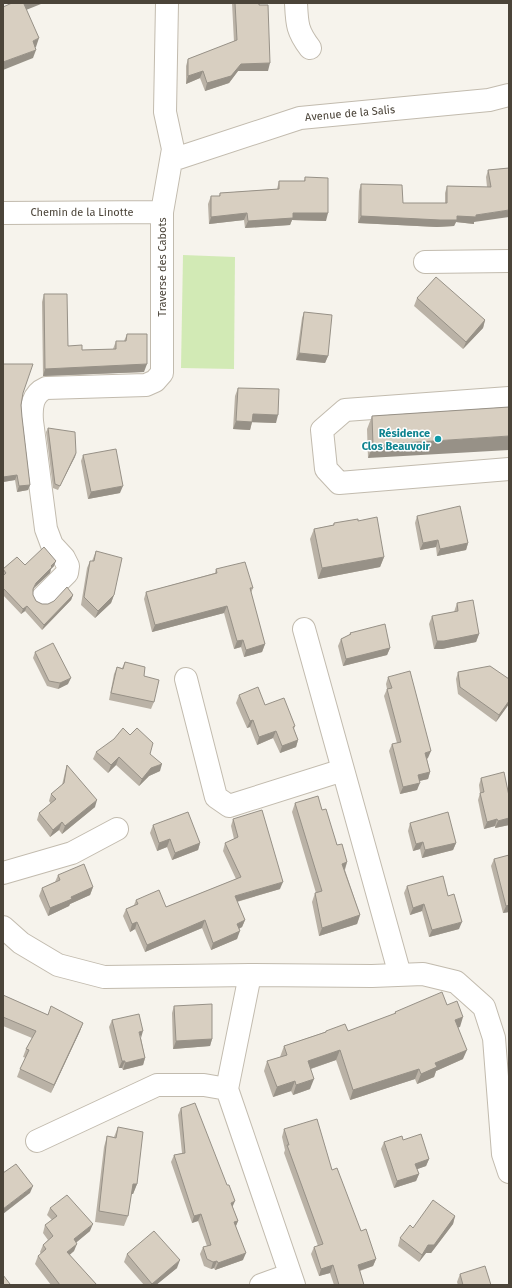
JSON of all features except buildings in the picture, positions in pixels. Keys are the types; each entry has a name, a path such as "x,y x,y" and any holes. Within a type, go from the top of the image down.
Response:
{"street":[{"name":"Traverse des Cabots","path":"43,597 67,573 68,566 64,558 52,545 46,529 32,421 31,407 34,398 41,390 46,388 146,385 155,381 162,373 162,212 172,154 165,112 167,3"},
{"path":"296,3 296,22 301,36 310,48"},
{"name":"Avenue de la Salis","path":"172,154 300,118 489,100 509,95"},
{"name":"Chemin de la Linotte","path":"3,213 162,212"},
{"path":"425,262 509,261"},
{"path":"509,398 345,410 322,430 326,469 339,483 509,469"},
{"path":"304,629 400,975"},
{"path":"186,679 216,797 229,806 343,770"},
{"path":"3,873 72,854 117,829"},
{"path":"3,927 21,943 58,964 104,977 250,975 372,976 423,974 456,982 484,1007 494,1038 503,1154 509,1172"},
{"path":"250,975 227,1089 292,1280 261,1285"},
{"path":"37,1141 157,1085 204,1085 227,1089"}],"green space":[{"path":"183,255 235,257 234,369 181,368"}],"place":[{"name":"Résidence Clos Beauvoir","path":"438,439"}]}
